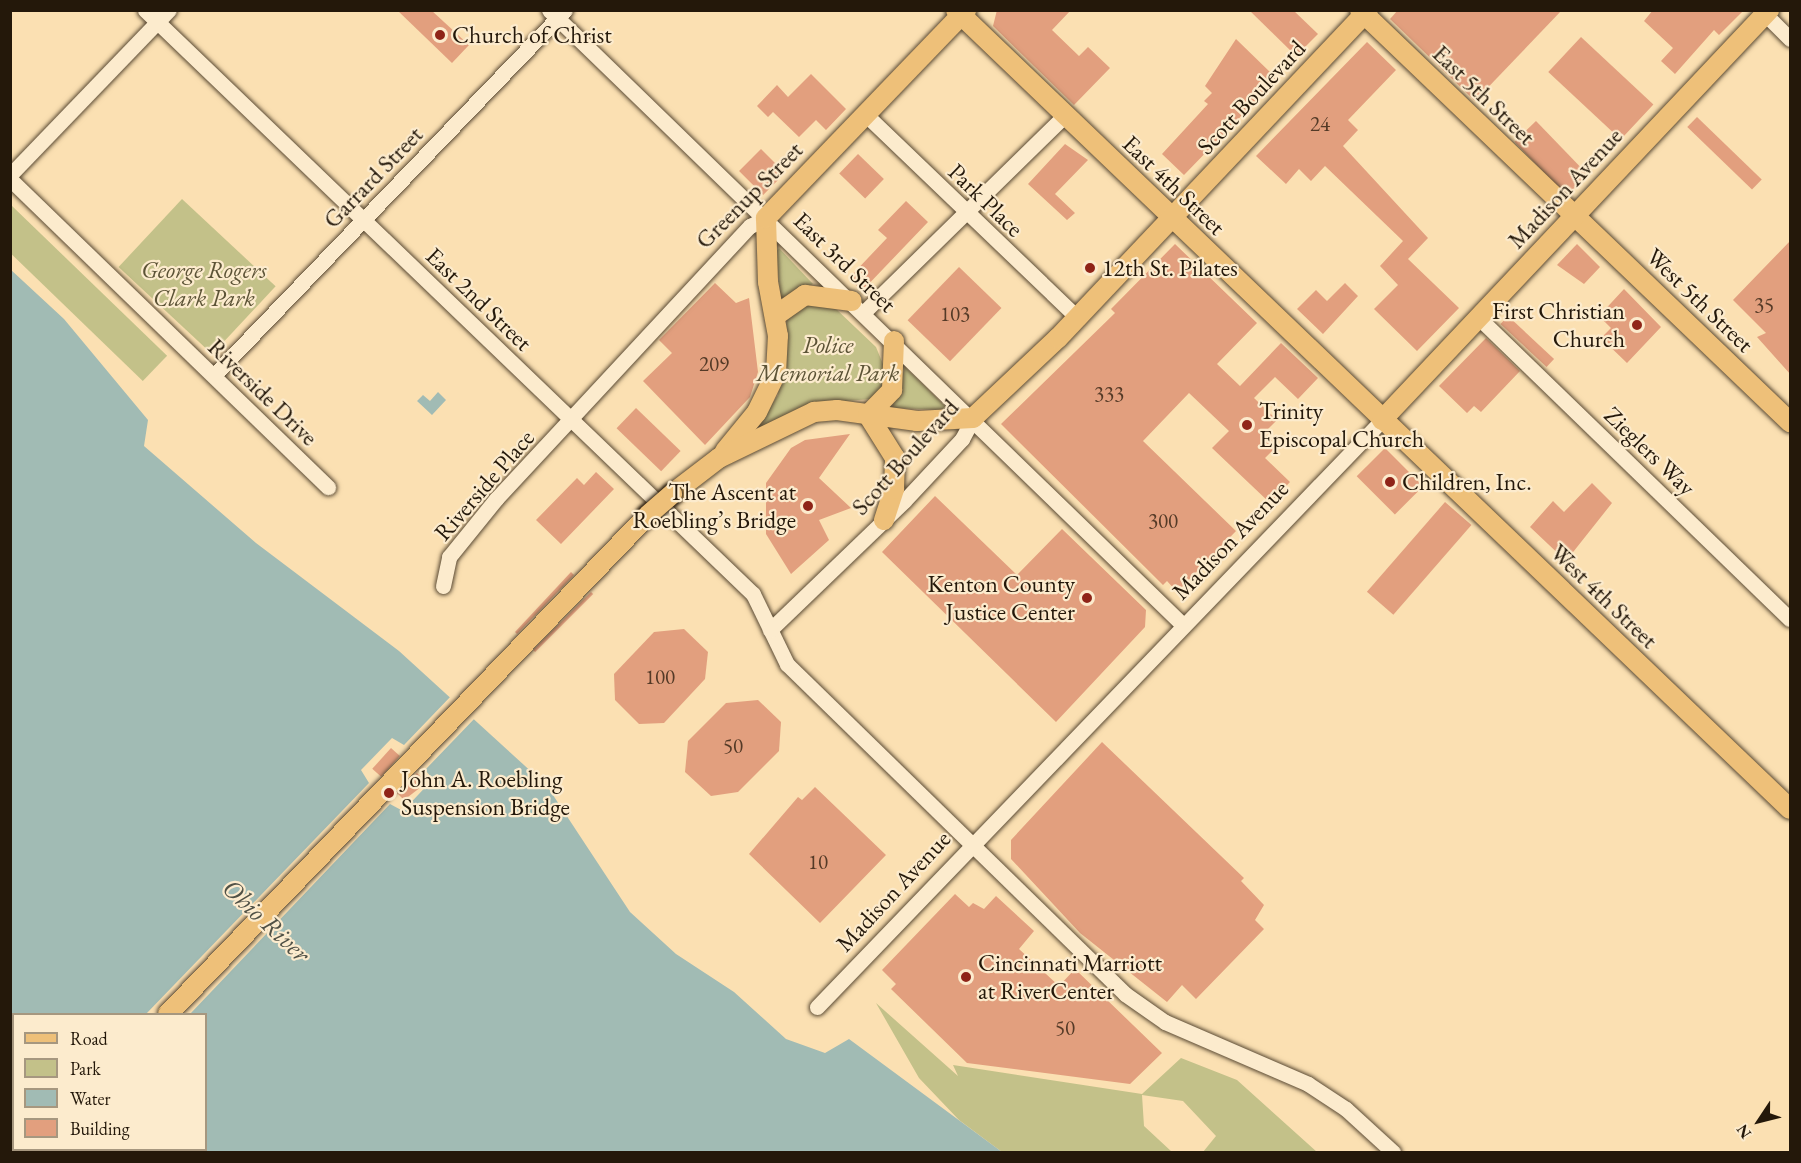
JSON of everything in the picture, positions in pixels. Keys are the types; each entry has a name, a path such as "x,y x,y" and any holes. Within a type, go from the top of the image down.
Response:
{"main road":[{"name":"East 4th Street","path":"961,12 1170,218 1382,420"},
{"name":"Greenup Street","path":"766,218 961,12"},
{"name":"East 5th Street","path":"1364,12 1573,215"},
{"name":"Scott Boulevard","path":"974,418 1078,318 1364,12"},
{"name":"Madison Avenue","path":"1382,420 1765,12"},
{"name":"West 5th Street","path":"1573,215 1791,422"},
{"path":"719,458 768,394 776,373 775,316 768,282 766,218"},
{"path":"775,316 805,295 858,307"},
{"path":"868,415 887,399 894,384 894,341"},
{"path":"169,1013 648,515 719,458 814,412 917,421 974,418"},
{"path":"868,415 895,458 894,489 884,520"},
{"name":"West 4th Street","path":"1382,420 1791,809"}],"street":[{"name":"East 2nd Street","path":"145,10 753,594 787,664 1125,994 1166,1022 1308,1084 1346,1109 1393,1152"},
{"path":"10,177 169,10"},
{"path":"1765,12 1791,39"},
{"name":"East 3rd Street","path":"557,13 974,418 1183,625"},
{"name":"Garrard Street","path":"214,375 557,13"},
{"name":"Park Place","path":"864,113 1078,318"},
{"path":"858,307 968,213 1065,115"},
{"name":"Riverside Drive","path":"10,177 328,487"},
{"name":"Greenup Street","path":"572,420 750,225 766,218"},
{"name":"Zieglers Way","path":"1478,317 1791,619"},
{"name":"Scott Boulevard","path":"770,630 884,520 962,439 974,418"},
{"name":"Riverside Place","path":"443,586 449,557 572,420"},
{"name":"Madison Avenue","path":"817,1007 1382,420"}],"green space":[{"name":"George Rogers Clark Park","path":"182,199 276,286 212,354 119,267"},
{"path":"11,205 167,356 143,381 10,253"},
{"path":"779,248 813,284 781,302 776,252"},
{"name":"Police Memorial Park","path":"806,303 835,308 876,347 889,379 871,399 809,404 755,430 778,395 787,320"},
{"path":"905,367 945,406 947,410 892,408"},
{"path":"876,1003 958,1076 953,1065 1142,1094 1181,1058 1237,1080 1317,1152 1203,1152 1216,1136 1183,1101 1142,1095 1144,1126 1172,1152 1002,1152 959,1120 919,1078"}],"water":[{"name":"Ohio River","path":"10,269 64,319 148,420 144,446 256,543 399,651 547,786 630,912 676,954 734,992 786,1039 825,1053 849,1039 1002,1152 11,1152"},
{"path":"438,392 446,400 432,415 417,401 423,395 430,401"}],"pier":[{"name":"John A. Roebling Suspension Bridge","path":"452,695 476,717 425,770 433,779 403,811 390,804 191,1013 147,1013 369,783 361,770 392,738 404,745"}],"building":[{"name":"Church of Christ","path":"397,10 431,10 469,45 452,63"},
{"path":"997,10 1071,10 1052,30 1079,56 1088,47 1110,68 1074,105 993,26"},
{"path":"1249,10 1293,10 1318,34 1296,56"},
{"path":"1398,10 1562,10 1475,101 1390,19"},
{"path":"1653,10 1744,10 1719,35 1714,30 1675,74 1661,61 1673,48 1644,21"},
{"path":"1581,37 1653,105 1621,140 1548,72"},
{"path":"1236,39 1277,79 1184,175 1162,154 1208,104 1204,101 1212,93 1205,86"},
{"path":"1367,42 1396,70 1348,120 1358,130 1343,146 1428,238 1408,259 1459,308 1417,351 1374,309 1398,285 1380,266 1403,241 1325,166 1311,181 1299,169 1286,184 1256,156"},
{"path":"811,74 846,109 826,130 816,120 799,137 773,112 768,117 757,106 777,85 788,97"},
{"path":"1697,117 1762,180 1752,190 1687,127"},
{"path":"1536,121 1588,175 1567,196 1514,142"},
{"path":"1065,144 1088,160 1055,194 1075,213 1067,220 1028,184"},
{"path":"761,149 785,173 763,195 739,171"},
{"path":"858,154 884,179 865,198 839,173"},
{"path":"906,201 928,222 862,291 849,278 887,238 878,230"},
{"path":"1791,240 1791,375 1757,337 1766,333 1733,300"},
{"path":"1175,244 1257,323 1217,364 1240,386 1281,343 1318,378 1298,399 1275,377 1254,398 1277,420 1264,433 1277,446 1265,458 1290,482 1270,503 1212,448 1229,431 1189,393 1143,441 1236,531 1177,592 1167,581 1163,585 1001,424 1115,313 1111,309"},
{"path":"1577,244 1600,267 1584,284 1557,265"},
{"path":"959,267 1001,308 950,361 908,320"},
{"path":"715,283 736,303 749,298 758,372 750,397 705,445 643,381 672,353 659,340"},
{"path":"1345,283 1358,296 1323,334 1297,309 1316,290 1327,301"},
{"name":"First Christian Church","path":"1624,289 1661,327 1627,363 1601,338 1611,328 1599,316"},
{"path":"1508,316 1554,359 1547,367 1500,324"},
{"path":"1486,338 1520,371 1481,412 1474,406 1467,413 1439,386"},
{"path":"636,408 681,451 661,471 617,428"},
{"name":"The Ascent at Roebling’s Bridge","path":"850,434 819,478 851,508 819,520 829,540 791,574 766,534 766,483 791,448 805,440"},
{"name":"Children, Inc.","path":"1385,448 1423,486 1395,514 1357,476"},
{"path":"596,472 614,489 561,544 536,520 577,478 584,485"},
{"path":"1592,483 1612,503 1566,561 1530,527 1553,501 1564,512"},
{"path":"935,496 1017,575 1062,529 1146,610 1145,627 1056,722 882,552"},
{"path":"1445,502 1471,525 1393,615 1367,592"},
{"path":"571,572 574,575 517,634 515,632"},
{"path":"591,592 593,594 535,652 533,650"},
{"path":"684,629 708,652 705,679 664,723 639,724 615,700 614,674 654,632"},
{"path":"758,700 781,722 779,751 738,792 711,796 685,772 688,741 726,703"},
{"path":"1102,742 1244,878 1241,881 1264,905 1255,920 1264,929 1196,999 1182,985 1167,1002 1080,933 1011,859 1011,840"},
{"path":"391,748 400,756 381,777 372,769"},
{"path":"417,773 424,780 421,787 404,800 397,793"},
{"path":"815,787 886,855 820,923 749,854 798,797 802,800"},
{"path":"955,894 969,907 973,903 984,909 996,896 1034,931 1019,949 1059,986 1075,969 1162,1053 1130,1084 967,1063 891,989 896,984 882,970"}],"place":[{"name":"Church of Christ","path":"440,35"},
{"name":"12th St. Pilates","path":"1090,268"},
{"name":"First Christian Church","path":"1637,325"},
{"name":"Trinity Episcopal Church","path":"1247,425"},
{"name":"Children, Inc.","path":"1390,482"},
{"name":"The Ascent at Roebling’s Bridge","path":"808,506"},
{"name":"Kenton County Justice Center","path":"1087,598"},
{"name":"John A. Roebling Suspension Bridge","path":"389,793"},
{"name":"Cincinnati Marriott at RiverCenter","path":"966,977"}]}
